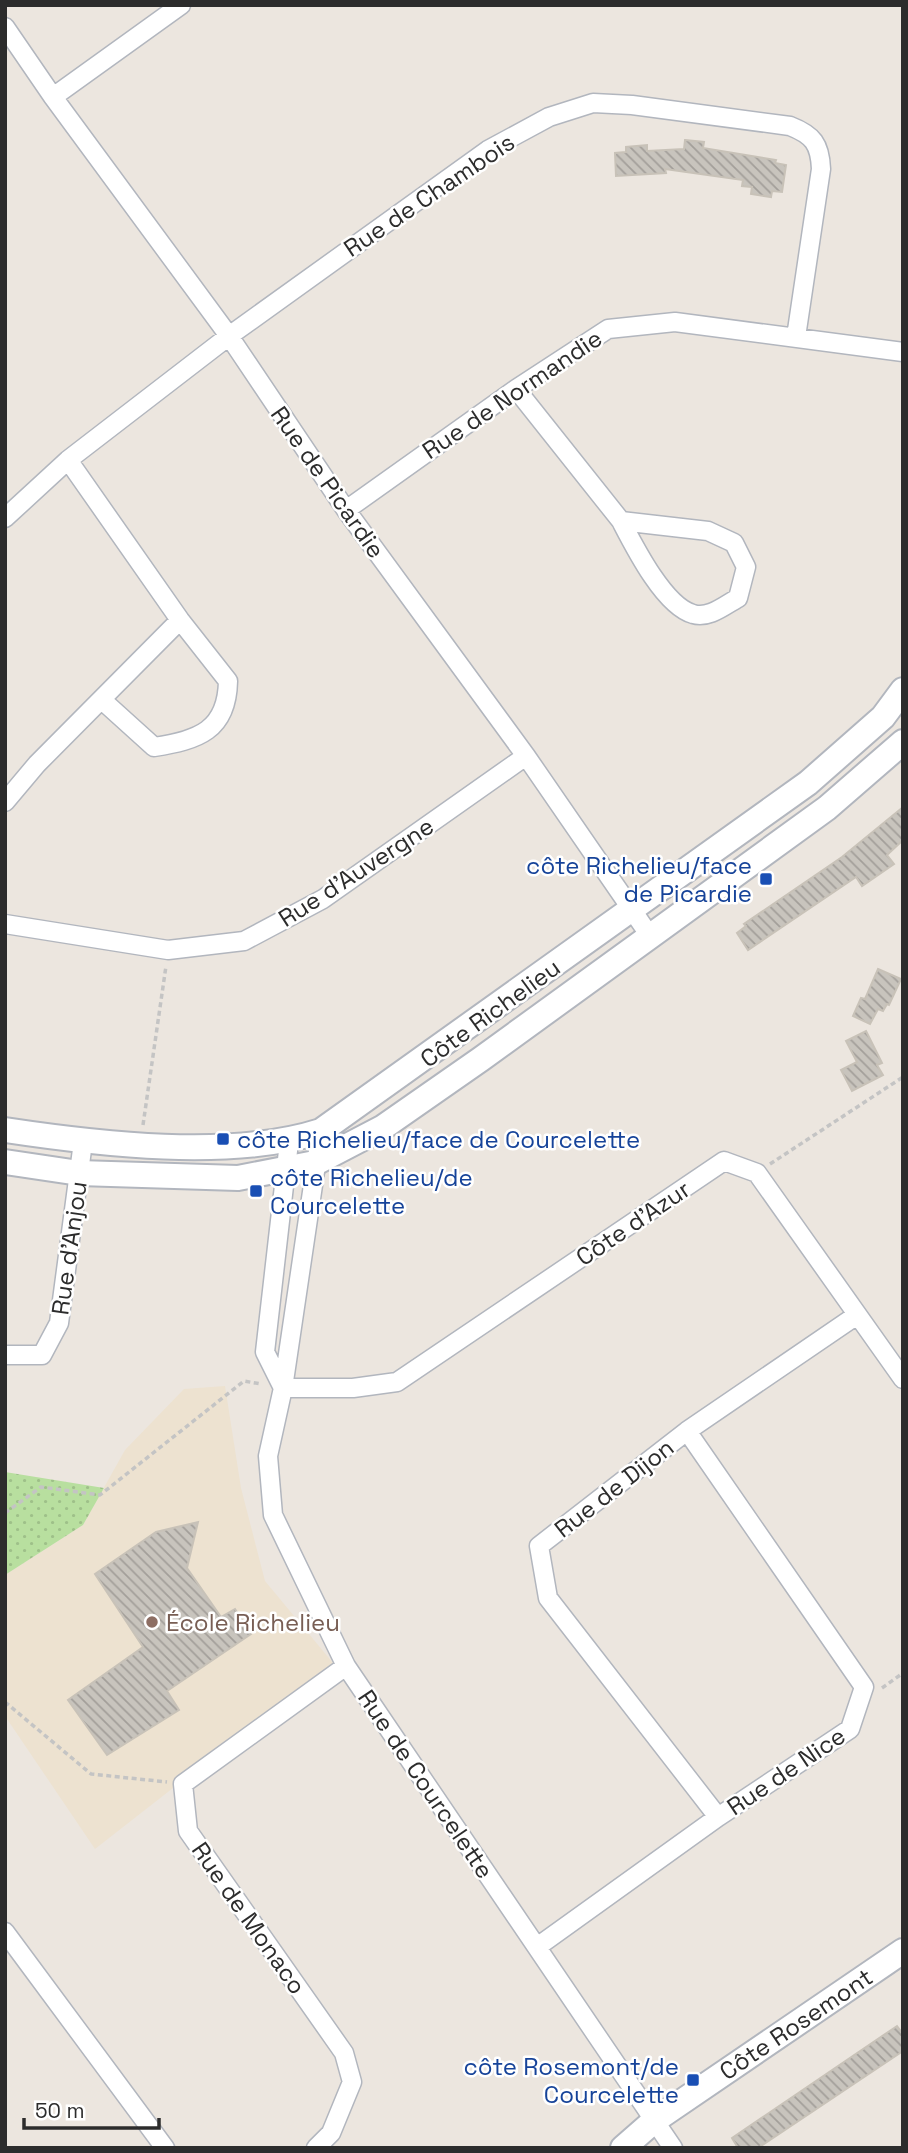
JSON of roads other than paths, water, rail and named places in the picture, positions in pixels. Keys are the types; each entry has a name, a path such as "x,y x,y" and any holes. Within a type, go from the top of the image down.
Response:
{"street":[{"path":"53,97 181,5"},
{"name":"Rue de Picardie","path":"5,27 53,97 229,336 346,510 526,756 650,936"},
{"name":"Rue de Chambois","path":"5,518 68,460 229,336 488,150 549,117 593,103 632,105 790,126 810,134 820,150 821,169 796,337"},
{"name":"Rue de Normandie","path":"346,510 516,389 608,329 675,322 903,352"},
{"path":"516,389 621,521 645,565 676,604 694,615 713,612 738,598 746,568 734,543 708,531 621,521"},
{"path":"68,460 180,620 228,681 223,714 208,730 189,741 154,747 102,701"},
{"path":"5,802 37,764 180,620"},
{"name":"Côte Richelieu","path":"5,1130 83,1142 234,1147 289,1142 321,1131 808,783 883,717 903,690"},
{"name":"Côte Richelieu","path":"5,1162 79,1173 239,1178 286,1171 315,1163 382,1128 827,808 903,742"},
{"name":"Rue d'Auvergne","path":"5,924 168,950 244,941 323,900 526,756"},
{"name":"Rue de Courcelette","path":"321,1131 283,1388 268,1456 273,1515 346,1666 673,2148"},
{"name":"Rue d'Anjou","path":"5,1354 42,1355 60,1324 83,1142"},
{"path":"283,1388 265,1352 289,1142"},
{"name":"Côte d'Azur","path":"283,1388 354,1388 397,1382 724,1161 757,1173 857,1315"},
{"path":"857,1315 903,1379"},
{"name":"Rue de Dijon","path":"718,1816 548,1598 539,1546 687,1432 857,1315"},
{"name":"Rue de Nice","path":"537,1947 718,1816 850,1729 864,1688 687,1432"},
{"name":"Rue de Monaco","path":"316,2148 331,2133 352,2082 344,2053 188,1831 183,1784 346,1666"},
{"path":"5,1932 165,2148"},
{"name":"Côte Rosemont","path":"623,2148 655,2120 903,1951"}],"place":[{"name":"côte Richelieu/face de Picardie","path":"766,879"},
{"name":"côte Richelieu/face de Courcelette","path":"223,1139"},
{"name":"côte Richelieu/de Courcelette","path":"256,1191"},
{"name":"École Richelieu","path":"152,1622"},
{"name":"côte Rosemont/de Courcelette","path":"693,2080"}]}
